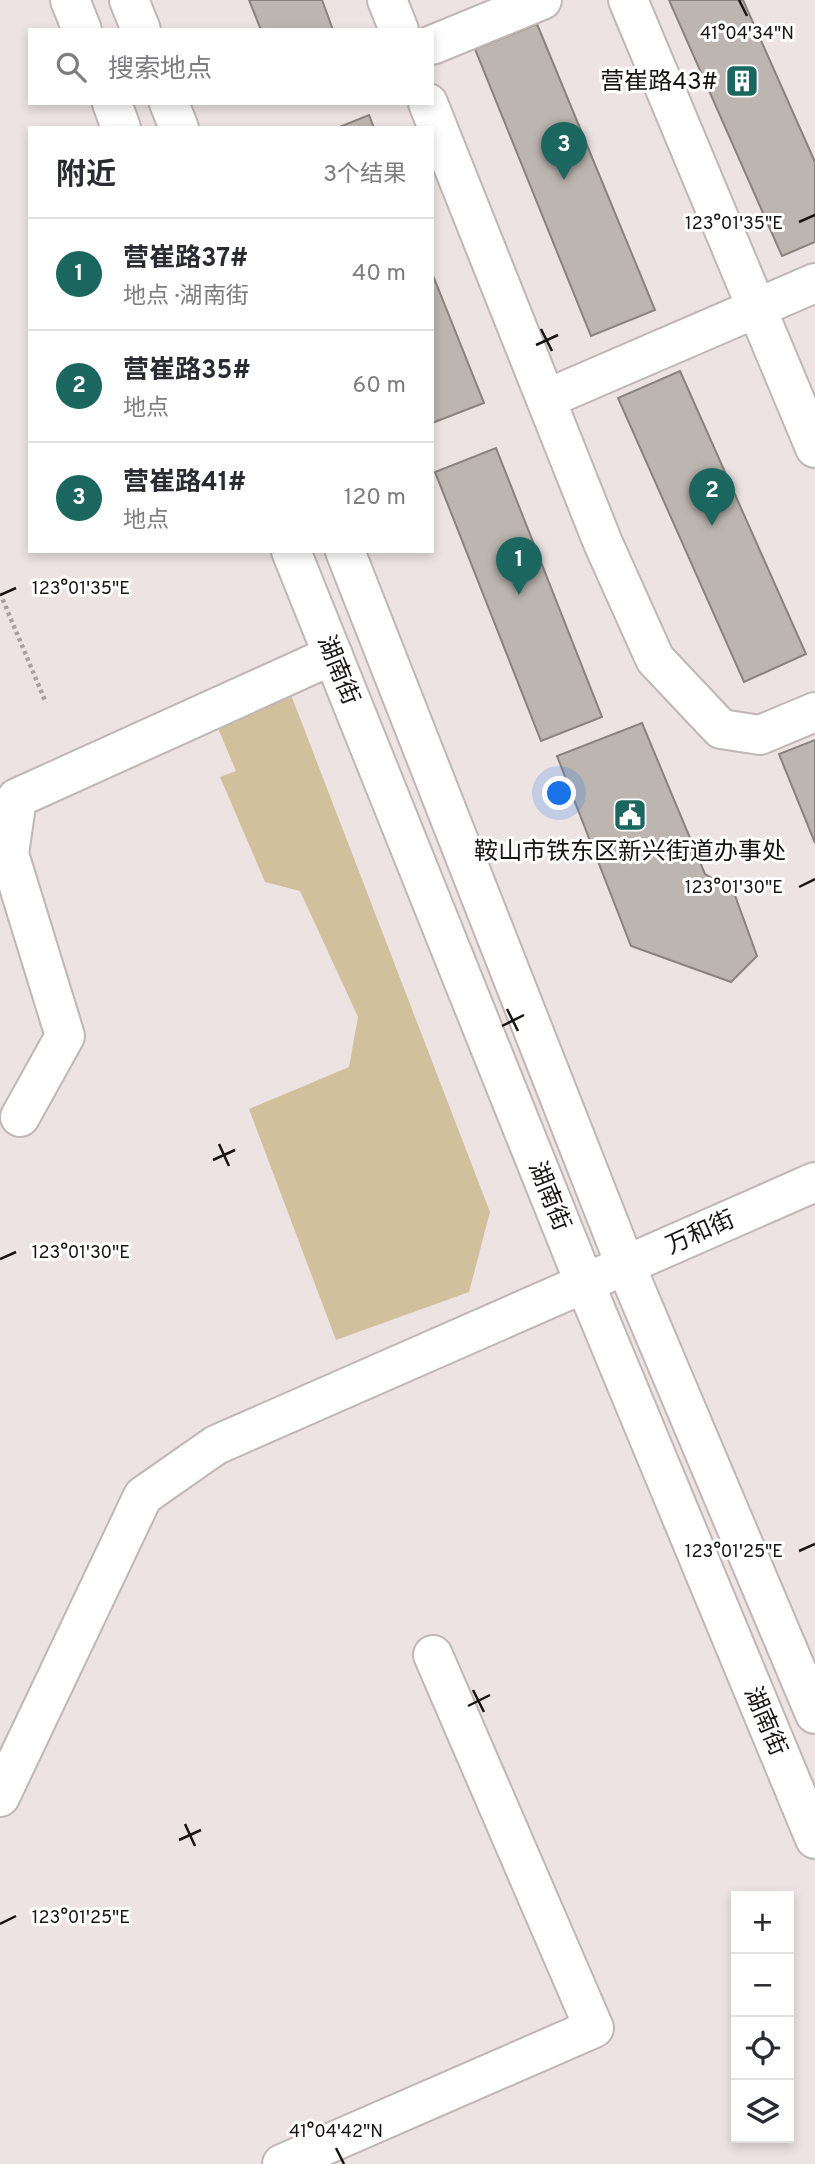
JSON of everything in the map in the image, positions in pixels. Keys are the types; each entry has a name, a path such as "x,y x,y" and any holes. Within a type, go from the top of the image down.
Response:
{"street":[{"path":"70,0 81,28"},
{"path":"129,0 140,28"},
{"path":"387,0 398,28"},
{"path":"434,44 542,0"},
{"path":"628,0 815,448"},
{"path":"113,105 120,126"},
{"path":"170,105 178,126"},
{"path":"429,105 603,543 655,659 721,729 761,736 815,712"},
{"path":"546,399 815,283"},
{"name":"湖南街","path":"292,553 585,1284 815,1839"},
{"name":"湖南街","path":"346,553 625,1264 815,1714"},
{"path":"20,1116 65,1036 9,854 17,798 333,655"},
{"name":"万和街","path":"0,1797 143,1496 216,1445 815,1181"},
{"path":"282,2164 594,2028 433,1654"}],"path":[{"path":"0,593 46,703"}],"shaded area":[{"path":"288,687 490,1212 469,1292 336,1340 249,1109 349,1067 358,1017 300,891 265,882 220,777 236,771 215,721"}],"building":[{"path":"249,0 322,0 332,28 260,28"},
{"name":"营崔路43#","path":"669,0 743,0 815,162 815,242 782,256"},
{"path":"537,24 655,310 591,336 475,49"},
{"path":"369,115 373,126 342,126"},
{"path":"434,278 484,403 434,422"},
{"path":"680,371 806,654 744,682 618,398"},
{"path":"496,448 602,717 541,741 435,472"},
{"name":"鞍山市铁东区新兴街道办事处","path":"642,723 705,874 733,890 757,956 731,982 631,946 557,756"},
{"path":"815,740 815,843 779,754"}],"place":[{"name":"营崔路43#","path":"742,81"},
{"name":"营崔路41#","path":"564,180"},
{"name":"营崔路35#","path":"712,526"},
{"name":"营崔路37#","path":"519,595"},
{"name":"鞍山市铁东区新兴街道办事处","path":"630,815"}]}
